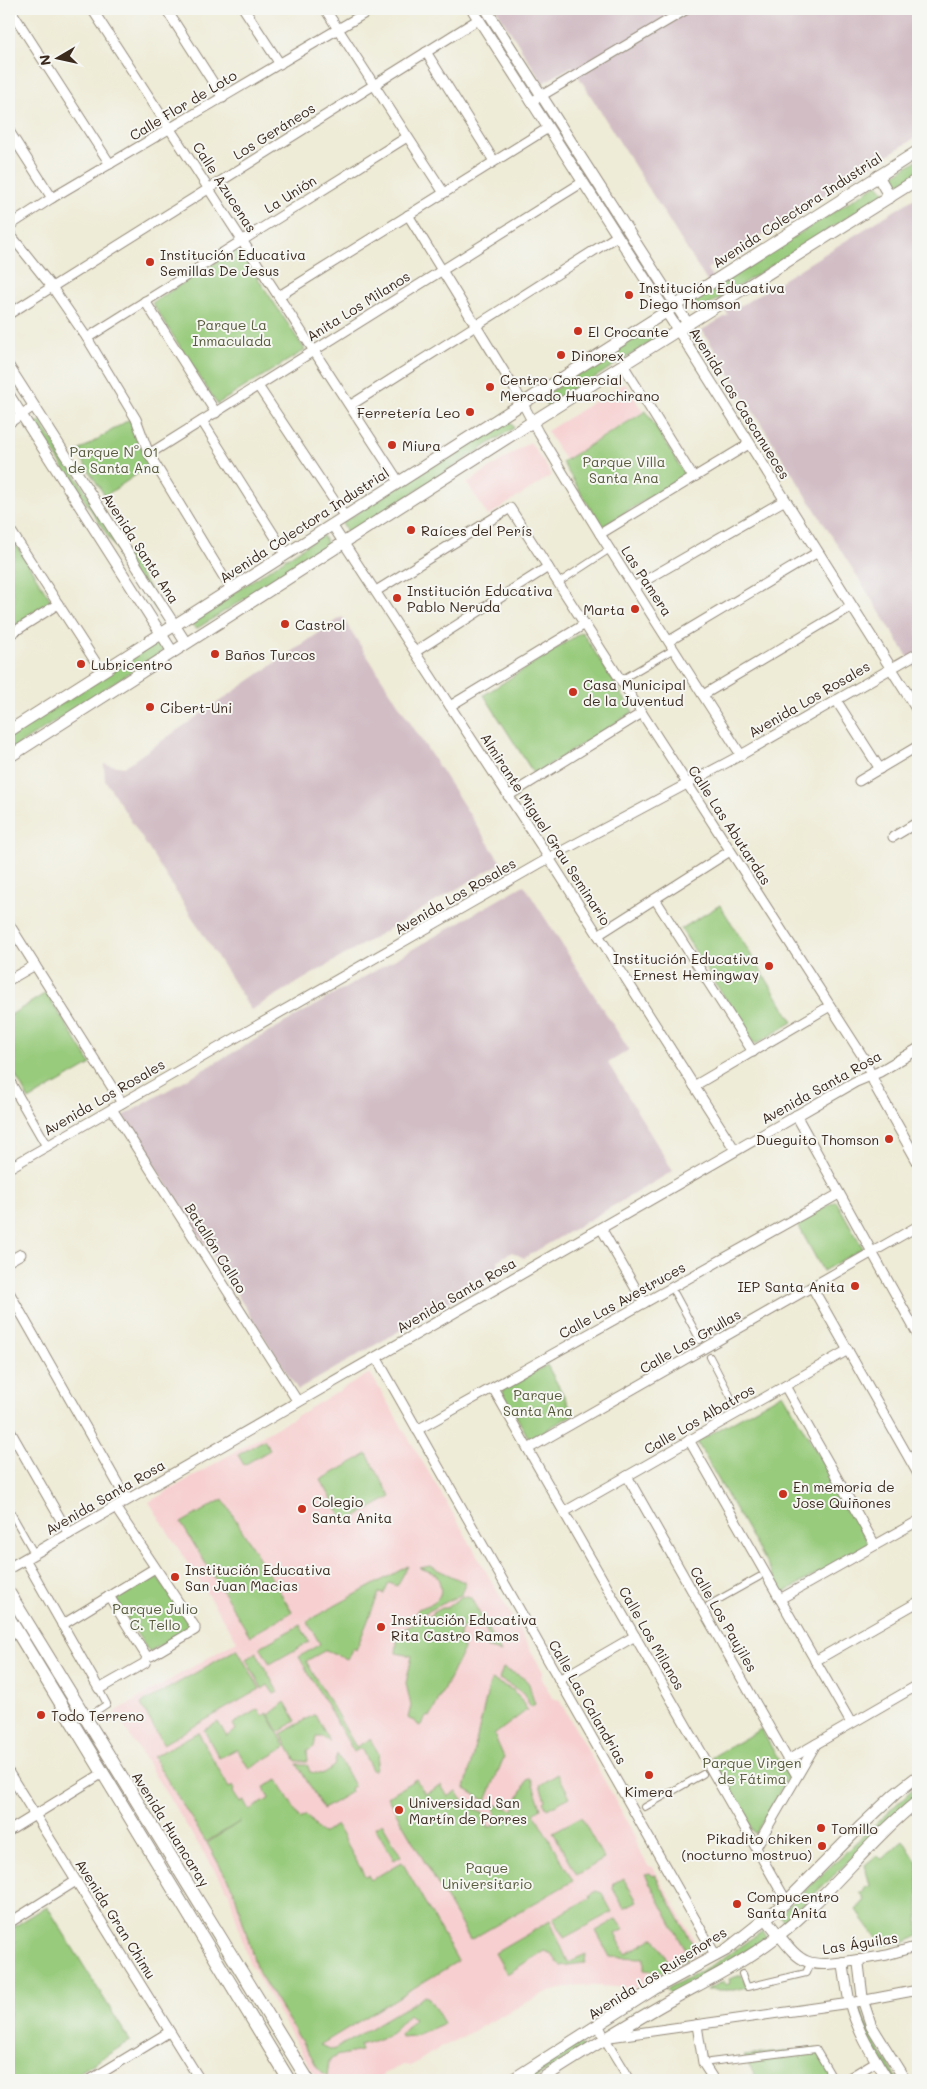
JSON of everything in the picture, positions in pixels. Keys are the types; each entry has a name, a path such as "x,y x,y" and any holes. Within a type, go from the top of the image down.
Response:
{"main road":[{"name":"Avenida Colectora Industrial","path":"9,731 918,151"},
{"path":"878,176 890,197"},
{"path":"9,757 343,542 918,179"},
{"name":"Avenida Huancaray","path":"9,1593 308,2080"},
{"name":"Avenida Huancaray","path":"9,1618 289,2080"},
{"name":"Avenida Los Ruiseñores","path":"512,2080 654,1989 716,1956 766,1919 787,1902 895,1794 918,1776"},
{"name":"Avenida Los Ruiseñores","path":"540,2080 606,2038 724,1972 779,1935 807,1911 918,1801"}],"street":[{"path":"10,9 110,164"},
{"name":"Calle Azucenas","path":"92,9 351,405 399,482"},
{"path":"166,9 223,98"},
{"path":"244,9 280,64"},
{"path":"325,9 444,193"},
{"name":"Calle Flor de Loto","path":"9,226 52,198 372,9"},
{"name":"Avenida Los Cascanueces","path":"472,9 918,711"},
{"name":"Avenida Los Cascanueces","path":"486,9 688,324"},
{"path":"531,102 687,9"},
{"name":"Los Geráneos","path":"9,314 478,19"},
{"path":"426,52 494,161"},
{"path":"279,296 548,128"},
{"path":"9,131 52,198"},
{"name":"La Unión","path":"86,338 407,137"},
{"name":"Anita Los Milanos","path":"149,454 583,182"},
{"name":"Las Pamera","path":"408,215 523,403 532,422 600,534 742,754"},
{"path":"9,232 52,287 136,418 149,454 231,589"},
{"path":"351,405 617,236"},
{"path":"145,301 216,412"},
{"path":"624,364 694,477"},
{"name":"Avenida Santa Ana","path":"9,367 186,642"},
{"path":"258,386 345,517"},
{"name":"Avenida Santa Ana","path":"9,395 172,651"},
{"path":"9,422 34,406"},
{"path":"202,421 286,554"},
{"path":"600,534 749,444"},
{"path":"634,587 785,500"},
{"name":"Calle Las Abutardas","path":"376,591 510,508 865,1060 877,1089 915,1148 918,1162"},
{"name":"Almirante Miguel Grau Seminario","path":"332,525 549,858 735,1150"},
{"path":"9,528 102,672"},
{"path":"558,583 610,549"},
{"path":"621,680 671,645 818,552"},
{"path":"415,652 548,567"},
{"path":"9,635 58,604"},
{"path":"703,695 852,606"},
{"path":"450,706 585,624"},
{"name":"Avenida Los Rosales","path":"9,1168 549,858 742,754 918,653"},
{"path":"836,700 880,769"},
{"path":"508,796 642,713"},
{"path":"859,781 918,746"},
{"path":"893,837 918,822"},
{"path":"598,935 730,851"},
{"path":"655,899 753,1052"},
{"path":"9,924 122,1103"},
{"path":"9,980 35,965"},
{"path":"694,1086 830,1006"},
{"name":"Avenida Santa Rosa","path":"9,1568 735,1150 860,1079 871,1075 918,1049"},
{"path":"9,1080 47,1146"},
{"name":"Batallón Callao","path":"112,1109 298,1402"},
{"path":"796,1116 918,1335"},
{"name":"Calle Las Avestruces","path":"418,1430 839,1194"},
{"name":"Calle Las Grullas","path":"528,1449 918,1226"},
{"path":"601,1228 644,1303"},
{"path":"9,1261 21,1254"},
{"path":"812,1287 918,1474"},
{"path":"9,1292 127,1500"},
{"path":"675,1294 700,1340"},
{"name":"Calle Los Albatros","path":"564,1512 848,1350"},
{"name":"Calle Las Calandrias","path":"376,1357 716,1956"},
{"path":"710,1357 734,1403"},
{"path":"785,1386 875,1545"},
{"name":"Calle Los Milanos","path":"493,1388 787,1902"},
{"path":"9,1429 69,1534"},
{"path":"689,1440 851,1723"},
{"name":"Calle Los Paujiles","path":"626,1476 797,1776"},
{"path":"99,1689 145,1662 147,1657 195,1630 115,1507"},
{"path":"9,1509 62,1625 106,1704 86,1718"},
{"path":"780,1599 918,1521"},
{"path":"62,1625 155,1568"},
{"path":"709,1606 759,1577"},
{"path":"109,1596 147,1657"},
{"path":"815,1661 918,1602"},
{"path":"559,1680 635,1636"},
{"path":"788,1760 918,1685"},
{"path":"756,1847 816,1744"},
{"path":"9,1831 103,1772"},
{"name":"Avenida Gran Chimu","path":"9,1773 200,2080"},
{"path":"645,1807 703,1774"},
{"path":"9,1923 76,1881"},
{"name":"Las Águilas","path":"766,1919 794,1954 803,1962 813,1964 844,1968 859,1966 886,1955 918,1946"},
{"path":"859,1966 863,2001 874,2032 905,2080"},
{"path":"742,1974 747,1987 806,1973 808,1968"},
{"path":"844,1968 850,2003 861,2034 888,2080"},
{"path":"606,2038 850,2003 918,1990"},
{"path":"697,2025 703,2063 714,2080"},
{"path":"599,2026 630,2080"},
{"path":"90,2080 169,2032"},
{"path":"710,2062 816,2049 833,2078"},
{"path":"846,2080 876,2062"}],"shaded area":[{"path":"496,9 918,9 918,136 707,269 734,310 918,196 918,673 702,330 728,315 572,66 543,83"},
{"path":"625,383 643,412 565,460 547,431"},
{"path":"530,442 552,475 488,516 467,483"},
{"path":"342,617 501,863 251,1010 105,780 104,764 124,767"},
{"path":"524,885 629,1050 608,1063 673,1171 524,1258 512,1252 498,1260 500,1272 298,1390 123,1116"},
{"name":"Universidad San Martín de Porres","path":"370,1373 462,1529 543,1672 541,1677 552,1698 559,1700 636,1837 635,1842 639,1850 648,1866 653,1867 699,1949 698,1954 664,1973 648,1972 647,1980 635,1988 578,1985 545,1993 431,2053 411,2066 403,2065 385,2073 380,2080 318,2080 248,1960 229,1893 115,1712 237,1641 149,1502"}],"green space":[{"path":"918,159 918,173 893,187 888,180"},
{"path":"878,184 886,193 699,311 693,301"},
{"name":"Parque La Inmaculada","path":"238,248 305,350 217,404 152,303"},
{"path":"653,327 659,337 548,407 542,397"},
{"name":"Parque Villa Santa Ana","path":"646,411 685,475 602,527 562,462"},
{"path":"508,418 514,428 348,534 342,523"},
{"name":"Parque N° 01 de Santa Ana","path":"130,419 149,466 105,496 77,452"},
{"path":"40,421 162,608 157,612 36,425"},
{"path":"9,534 52,602 9,629"},
{"path":"322,535 329,546 196,629 189,622"},
{"path":"582,632 633,712 534,774 484,695"},
{"path":"159,641 164,650 9,751 9,738"},
{"path":"720,905 793,1022 756,1044 681,929"},
{"path":"46,993 91,1064 29,1100 9,1064 9,1016"},
{"path":"836,1201 863,1248 823,1271 797,1223"},
{"name":"Parque Santa Ana","path":"547,1365 574,1414 532,1438 528,1437 503,1393 504,1388"},
{"path":"783,1393 869,1544 783,1593 697,1442"},
{"path":"264,1440 270,1450 244,1465 238,1455"},
{"path":"367,1454 391,1497 345,1523 321,1480"},
{"path":"223,1499 292,1612 250,1636 181,1523"},
{"path":"408,1566 397,1586 389,1583 384,1594 379,1593 356,1650 353,1648 347,1659 326,1650 306,1661 356,1747 370,1739 379,1754 375,1771 372,1770 361,1748 354,1752 299,1657 320,1644 307,1621"},
{"path":"430,1566 466,1583 462,1594 413,1619 418,1609 431,1604 439,1597 441,1588 436,1574 420,1568"},
{"name":"Parque Julio C. Tello","path":"155,1574 190,1624 187,1631 150,1651 146,1648 116,1600"},
{"path":"462,1596 471,1598 501,1653 486,1647 489,1637 484,1626 473,1623 462,1628 459,1639 464,1649 430,1717 427,1716 420,1726 408,1718 411,1706 406,1683 412,1656 396,1653 398,1632 442,1608 446,1608"},
{"path":"300,1625 309,1642 270,1664 260,1647"},
{"path":"237,1649 260,1689 163,1744 141,1704"},
{"path":"256,1652 278,1692 274,1694 268,1685 262,1689 246,1659"},
{"path":"503,1668 521,1676 527,1681 535,1704 531,1707 522,1692 499,1679"},
{"path":"492,1680 513,1690 527,1710 494,1735 504,1757 486,1801 465,1789"},
{"path":"285,1702 296,1721 279,1732 269,1715"},
{"path":"258,1709 262,1716 267,1713 286,1747 249,1769 237,1749 219,1758 204,1730 218,1722 227,1737 236,1730 233,1724"},
{"path":"315,1714 330,1742 322,1737 316,1737 314,1747 307,1751 308,1761 296,1761 281,1734"},
{"name":"Parque Virgen de Fátima","path":"761,1729 788,1777 756,1833 754,1833 712,1757"},
{"path":"198,1732 229,1788 233,1786 235,1790 233,1792 240,1803 244,1801 249,1810 269,1799 264,1787 278,1780 300,1819 306,1815 322,1834 336,1825 365,1876 368,1875 371,1880 402,1862 458,1961 320,2045 333,2050 425,1996 429,1998 444,2023 414,2036 401,2037 400,2035 414,2019 409,2014 387,2035 359,2045 361,2051 336,2056 329,2061 327,2077 318,2068 257,1970 234,1891 207,1843 241,1821 206,1842 153,1757"},
{"path":"337,1754 354,1786 350,1788 351,1792 323,1809 297,1764 307,1764 310,1772 322,1774 334,1766"},
{"path":"558,1774 570,1797 547,1809 543,1802 545,1800 540,1785"},
{"name":"Paque Universitario","path":"531,1778 541,1808 534,1813 573,1881 470,1940 387,1797 416,1779 425,1794 441,1785 448,1797 457,1791 466,1806 483,1812 488,1827 494,1826 494,1821 498,1820 495,1810 497,1805 513,1810 527,1780"},
{"path":"918,1784 918,1795 785,1922 779,1915"},
{"path":"581,1817 604,1859 577,1875 553,1832"},
{"path":"382,1823 401,1856 394,1860 375,1827"},
{"path":"903,1840 918,1864 918,1936 905,1942 882,1945 856,1910 865,1900 860,1893 864,1892 864,1888 870,1886 865,1865 876,1856 882,1859"},
{"path":"650,1873 652,1876 655,1875 697,1952 664,1972 644,1970 644,1958 610,1957 596,1931 617,1919 624,1929 615,1934 626,1954 655,1937 669,1963 687,1953 645,1874"},
{"path":"623,1878 637,1901 624,1908 613,1889 614,1883"},
{"path":"596,1891 602,1893 612,1912 564,1938 553,1918 591,1898 590,1895"},
{"path":"47,1906 130,2041 67,2080 9,2080 9,1930"},
{"path":"550,1921 568,1962 586,1954 585,1963 560,1966 552,1954 544,1951 507,1974 495,1953"},
{"path":"762,1931 766,1937 722,1968 671,1994 667,1989 719,1961"},
{"path":"741,1975 747,1987 734,1990 706,1990 724,1981 726,1985 730,1983 729,1979"},
{"path":"860,2008 876,2045 899,2080 893,2080 872,2047 861,2020 858,2010"},
{"path":"579,2043 583,2048 532,2080 520,2080"},
{"path":"816,2048 834,2077 828,2080 758,2080 744,2056"}],"place":[{"name":"Institución Educativa Semillas De Jesus","path":"150,262"},
{"name":"Institución Educativa Diego Thomson","path":"629,295"},
{"name":"El Crocante","path":"578,331"},
{"name":"Dinorex","path":"561,355"},
{"name":"Centro Comercial Mercado Huarochirano","path":"490,387"},
{"name":"Ferretería Leo","path":"470,412"},
{"name":"Miura","path":"392,445"},
{"name":"Raíces del Perís","path":"411,530"},
{"name":"Institución Educativa Pablo Neruda","path":"397,598"},
{"name":"Marta","path":"635,609"},
{"name":"Castrol","path":"285,624"},
{"name":"Baños Turcos","path":"215,654"},
{"name":"Lubricentro","path":"81,664"},
{"name":"Casa Municipal de la Juventud","path":"573,692"},
{"name":"Cibert-Uni","path":"150,707"},
{"name":"Institución Educativa Ernest Hemingway","path":"769,966"},
{"name":"Dueguito Thomson","path":"889,1139"},
{"name":"IEP Santa Anita","path":"855,1286"},
{"name":"En memoria de Jose Quiñones","path":"783,1494"},
{"name":"Colegio Santa Anita","path":"302,1509"},
{"name":"Institución Educativa San Juan Macias","path":"175,1577"},
{"name":"Institución Educativa Rita Castro Ramos","path":"381,1627"},
{"name":"Todo Terreno","path":"41,1715"},
{"name":"Kimera","path":"649,1775"},
{"name":"Universidad San Martín de Porres","path":"399,1810"},
{"name":"Tomillo","path":"821,1828"},
{"name":"Pikadito chiken (nocturno mostruo)","path":"822,1846"},
{"name":"Compucentro Santa Anita","path":"737,1904"}]}
